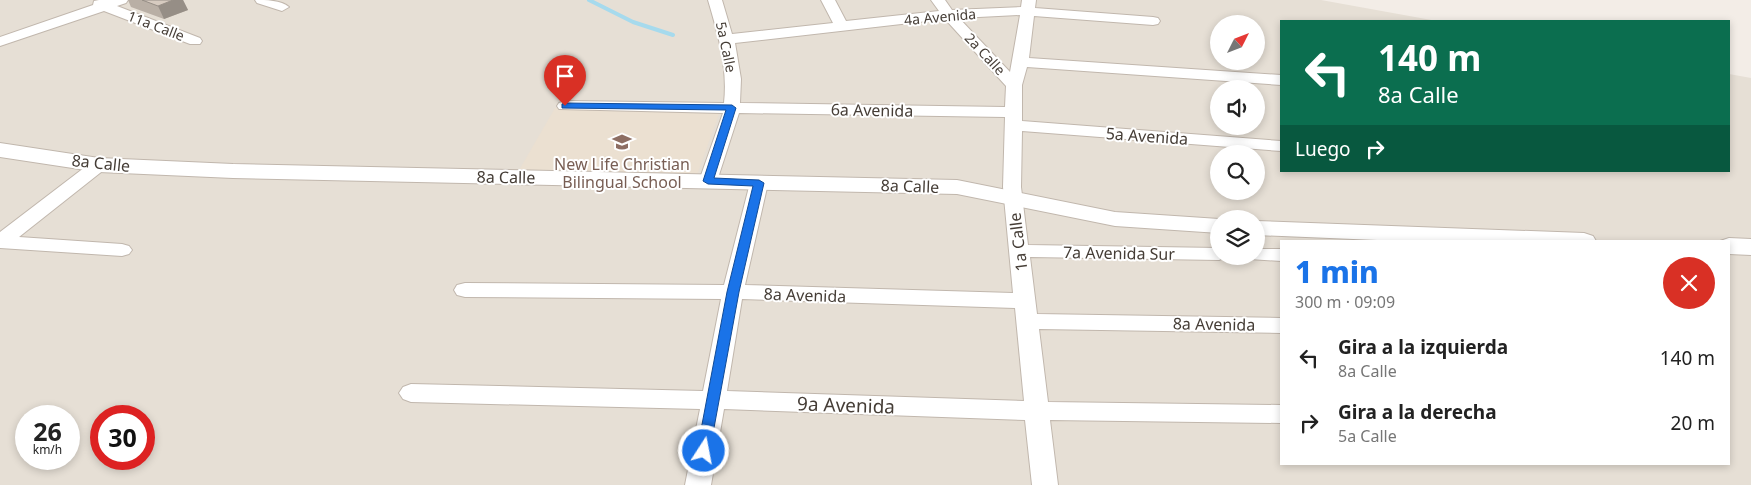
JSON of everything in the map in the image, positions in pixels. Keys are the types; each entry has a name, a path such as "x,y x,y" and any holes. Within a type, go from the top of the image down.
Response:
{"street":[{"name":"11a Calle","path":"88,0 195,41"},
{"path":"0,42 121,0"},
{"path":"262,0 282,7"},
{"name":"5a Calle","path":"708,181 732,108 733,69 727,39 714,0"},
{"path":"828,0 842,27"},
{"name":"2a Calle","path":"938,0 948,14 1014,85"},
{"name":"4a Avenida","path":"727,39 1028,5 1153,21"},
{"name":"1a Calle","path":"1028,5 1021,62 1014,85 1012,119 1013,198 1046,485"},
{"path":"1021,62 1280,80"},
{"path":"565,106 732,108"},
{"name":"6a Avenida","path":"732,108 1012,119"},
{"name":"5a Avenida","path":"1012,119 1280,146"},
{"name":"8a Calle","path":"0,150 99,165 233,171 957,187 1115,219 1210,225"},
{"path":"0,242 99,165"},
{"path":"698,485 733,292 759,183"},
{"path":"1265,228 1559,240"},
{"path":"0,242 122,250"},
{"path":"1730,246 1751,247"},
{"name":"7a Avenida Sur","path":"1019,251 1210,254"},
{"path":"1265,255 1280,255"},
{"name":"8a Avenida","path":"465,290 733,292 1280,326"},
{"name":"9a Avenida","path":"411,393 714,400 1036,411 1280,414"}],"shaded area":[{"path":"0,0 1321,0 1431,20 1280,20 1280,172 1730,172 1730,74 1751,78 1751,485 0,485"},
{"name":"New Life Christian Bilingual School","path":"555,108 720,111 696,178 518,172"}],"building":[{"path":"142,0 173,0 158,6"}],"waterway":[{"path":"589,0 633,22 673,35"}],"place":[{"name":"New Life Christian Bilingual School","path":"622,142"}],"route":[{"path":"565,106 732,108 708,181 759,183 733,292 704,451"}]}
